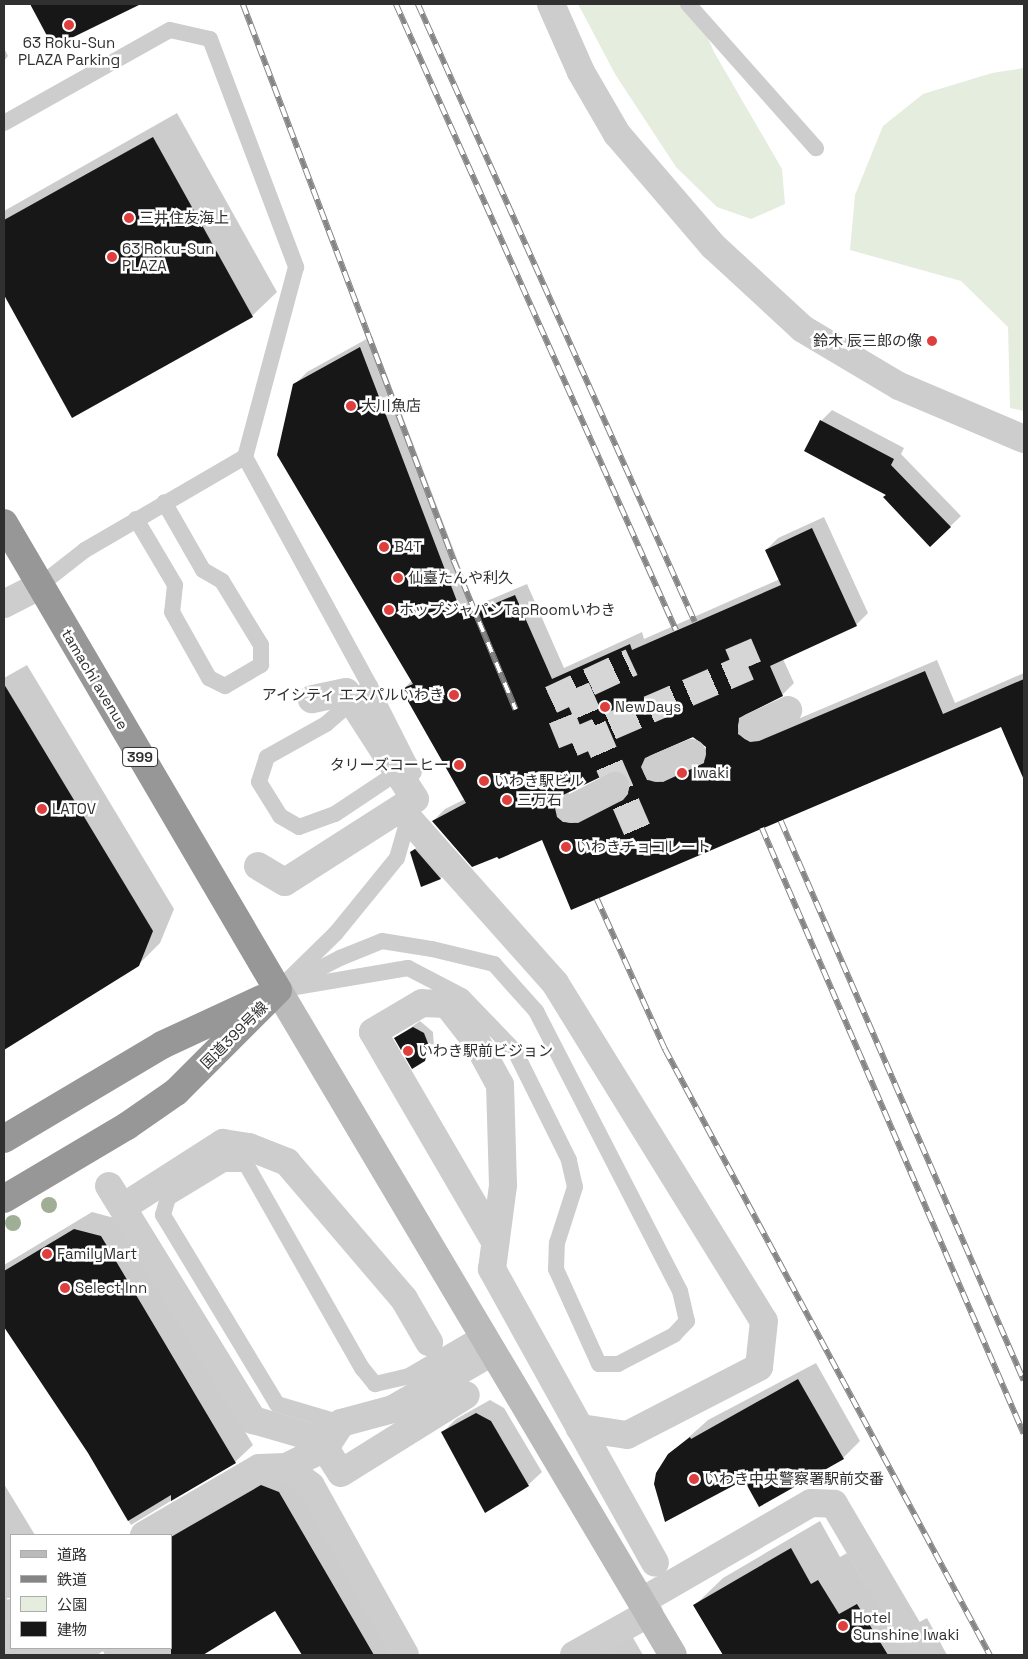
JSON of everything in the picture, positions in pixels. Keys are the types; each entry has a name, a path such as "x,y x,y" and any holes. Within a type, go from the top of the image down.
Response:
{"highway":[{"name":"tamachi avenue","path":"4,523 39,586 278,990"},
{"name":"国道399号線","path":"4,1139 162,1045 278,990"},
{"name":"国道399号線","path":"4,1199 176,1092 278,990"}],"street":[{"path":"551,4 581,72 617,134 713,246 796,323 899,386 1024,439"},
{"path":"4,604 39,586"},
{"path":"258,866 286,882 404,814 414,799 346,692 312,699"},
{"path":"752,727 788,710"},
{"path":"658,768 692,753"},
{"path":"570,809 615,786"},
{"path":"404,814 555,982 764,1321 759,1367 627,1435 580,1428"},
{"path":"278,990 673,1655"},
{"path":"495,1242 373,1032 422,1003 447,1004 476,1041 500,1085 503,1185 492,1269 655,1563"},
{"path":"429,1342 404,1299 287,1162 249,1147 223,1143 116,1196 253,1420 319,1439 341,1474 466,1395"},
{"path":"146,1534 259,1468 286,1467 325,1448 341,1423 393,1409 487,1342"},
{"path":"286,1467 311,1486 405,1655"},
{"path":"574,1655 646,1607 811,1503 834,1504 923,1655"}],"lane":[{"path":"688,4 816,148"},
{"path":"4,123 170,30 210,38 296,267 245,457 370,686 419,783 404,814 397,858 336,933 278,990"},
{"path":"39,586 85,550 164,502 245,457"},
{"path":"136,519 175,585 172,612 208,678 225,686 261,665 261,645 222,581 202,570 164,502"},
{"path":"370,686 326,724 266,757 259,782 280,816 299,827 335,814 410,764"},
{"path":"382,942 432,948 494,964 536,1011 680,1291 687,1321 674,1335 618,1364 599,1364 556,1268 557,1243 575,1187 570,1160 515,1051 462,996 408,968 278,990 340,958 382,942"},
{"path":"341,1423 277,1404 163,1215 168,1198 224,1164 246,1164 362,1368 375,1384 408,1376 487,1342"}],"green space":[{"path":"578,4 693,4 714,52 782,169 785,204 751,219 717,207 676,167 615,74"},
{"path":"1024,68 1024,411 1010,408 1008,327 961,281 850,250 855,195 883,126 923,94 992,73"}],"building":[{"name":"63 Roku-Sun PLAZA Parking","path":"30,4 141,4 53,47"},
{"name":"63 Roku-Sun PLAZA","path":"153,137 253,317 72,418 4,295 4,220"},
{"path":"360,347 463,617 515,595 552,679 630,644 632,650 781,585 765,550 812,528 857,626 770,666 783,696 739,718 738,734 750,742 759,741 925,671 943,714 1024,679 1024,780 1001,727 571,910 542,840 499,859 497,857 472,867 432,821 466,803 401,689 413,684 277,455 293,384","holes":["693,737 706,747 704,763 663,782 647,780 641,767 645,758","615,770 629,779 628,794 623,800 578,823 563,822 557,817 555,808 563,795"]},
{"path":"820,420 894,459 891,465 951,527 930,547 883,497 886,495 804,451"},
{"name":"LATOV","path":"4,684 153,931 139,966 4,1050"},
{"path":"415,849 441,879 421,887 410,852"},
{"name":"いわき駅前ビジョン","path":"413,1027 424,1033 429,1046 425,1061 412,1069 394,1038"},
{"path":"74,1229 101,1236 236,1463 171,1501 171,1495 128,1521 88,1453 4,1327 4,1271"},
{"path":"798,1379 844,1459 759,1507 744,1480 665,1522 654,1484 656,1473 668,1454 690,1437 691,1439"},
{"path":"476,1413 491,1421 529,1486 485,1513 441,1432"},
{"path":"261,1485 279,1492 374,1655 302,1655 275,1611 203,1655 171,1655 172,1536"},
{"path":"791,1548 811,1584 818,1580 839,1614 857,1604 888,1655 723,1655 693,1605"}],"tunnel":[{"path":"562,718 572,743 748,667 738,644"},
{"path":"551,700 632,662"},
{"path":"576,688 639,834"}],"railway":[{"path":"243,4 454,561 516,710"},
{"path":"396,4 676,630"},
{"path":"418,4 695,622"},
{"path":"781,821 1024,1381"},
{"path":"762,828 1024,1434"},
{"path":"597,899 665,1049 990,1655"}],"place":[{"name":"63 Roku-Sun PLAZA Parking","path":"69,25"},
{"name":"三井住友海上","path":"129,218"},
{"name":"63 Roku-Sun PLAZA","path":"112,257"},
{"name":"鈴木 辰三郎の像","path":"932,341"},
{"name":"大川魚店","path":"351,406"},
{"name":"B4T","path":"384,547"},
{"name":"仙臺たんや利久","path":"398,578"},
{"name":"ホップジャパンTapRoomいわき","path":"389,610"},
{"name":"アイシティ エスパルいわき","path":"454,695"},
{"name":"NewDays","path":"605,707"},
{"name":"タリーズコーヒー","path":"459,765"},
{"name":"Iwaki","path":"682,773"},
{"name":"いわき駅ビル","path":"484,781"},
{"name":"三万石","path":"507,800"},
{"name":"LATOV","path":"42,809"},
{"name":"いわきチョコレート","path":"566,847"},
{"name":"いわき駅前ビジョン","path":"408,1051"},
{"name":"FamilyMart","path":"47,1254"},
{"name":"Select Inn","path":"65,1288"},
{"name":"いわき中央警察署駅前交番","path":"694,1479"},
{"name":"Hotel Sunshine Iwaki","path":"843,1626"}]}
